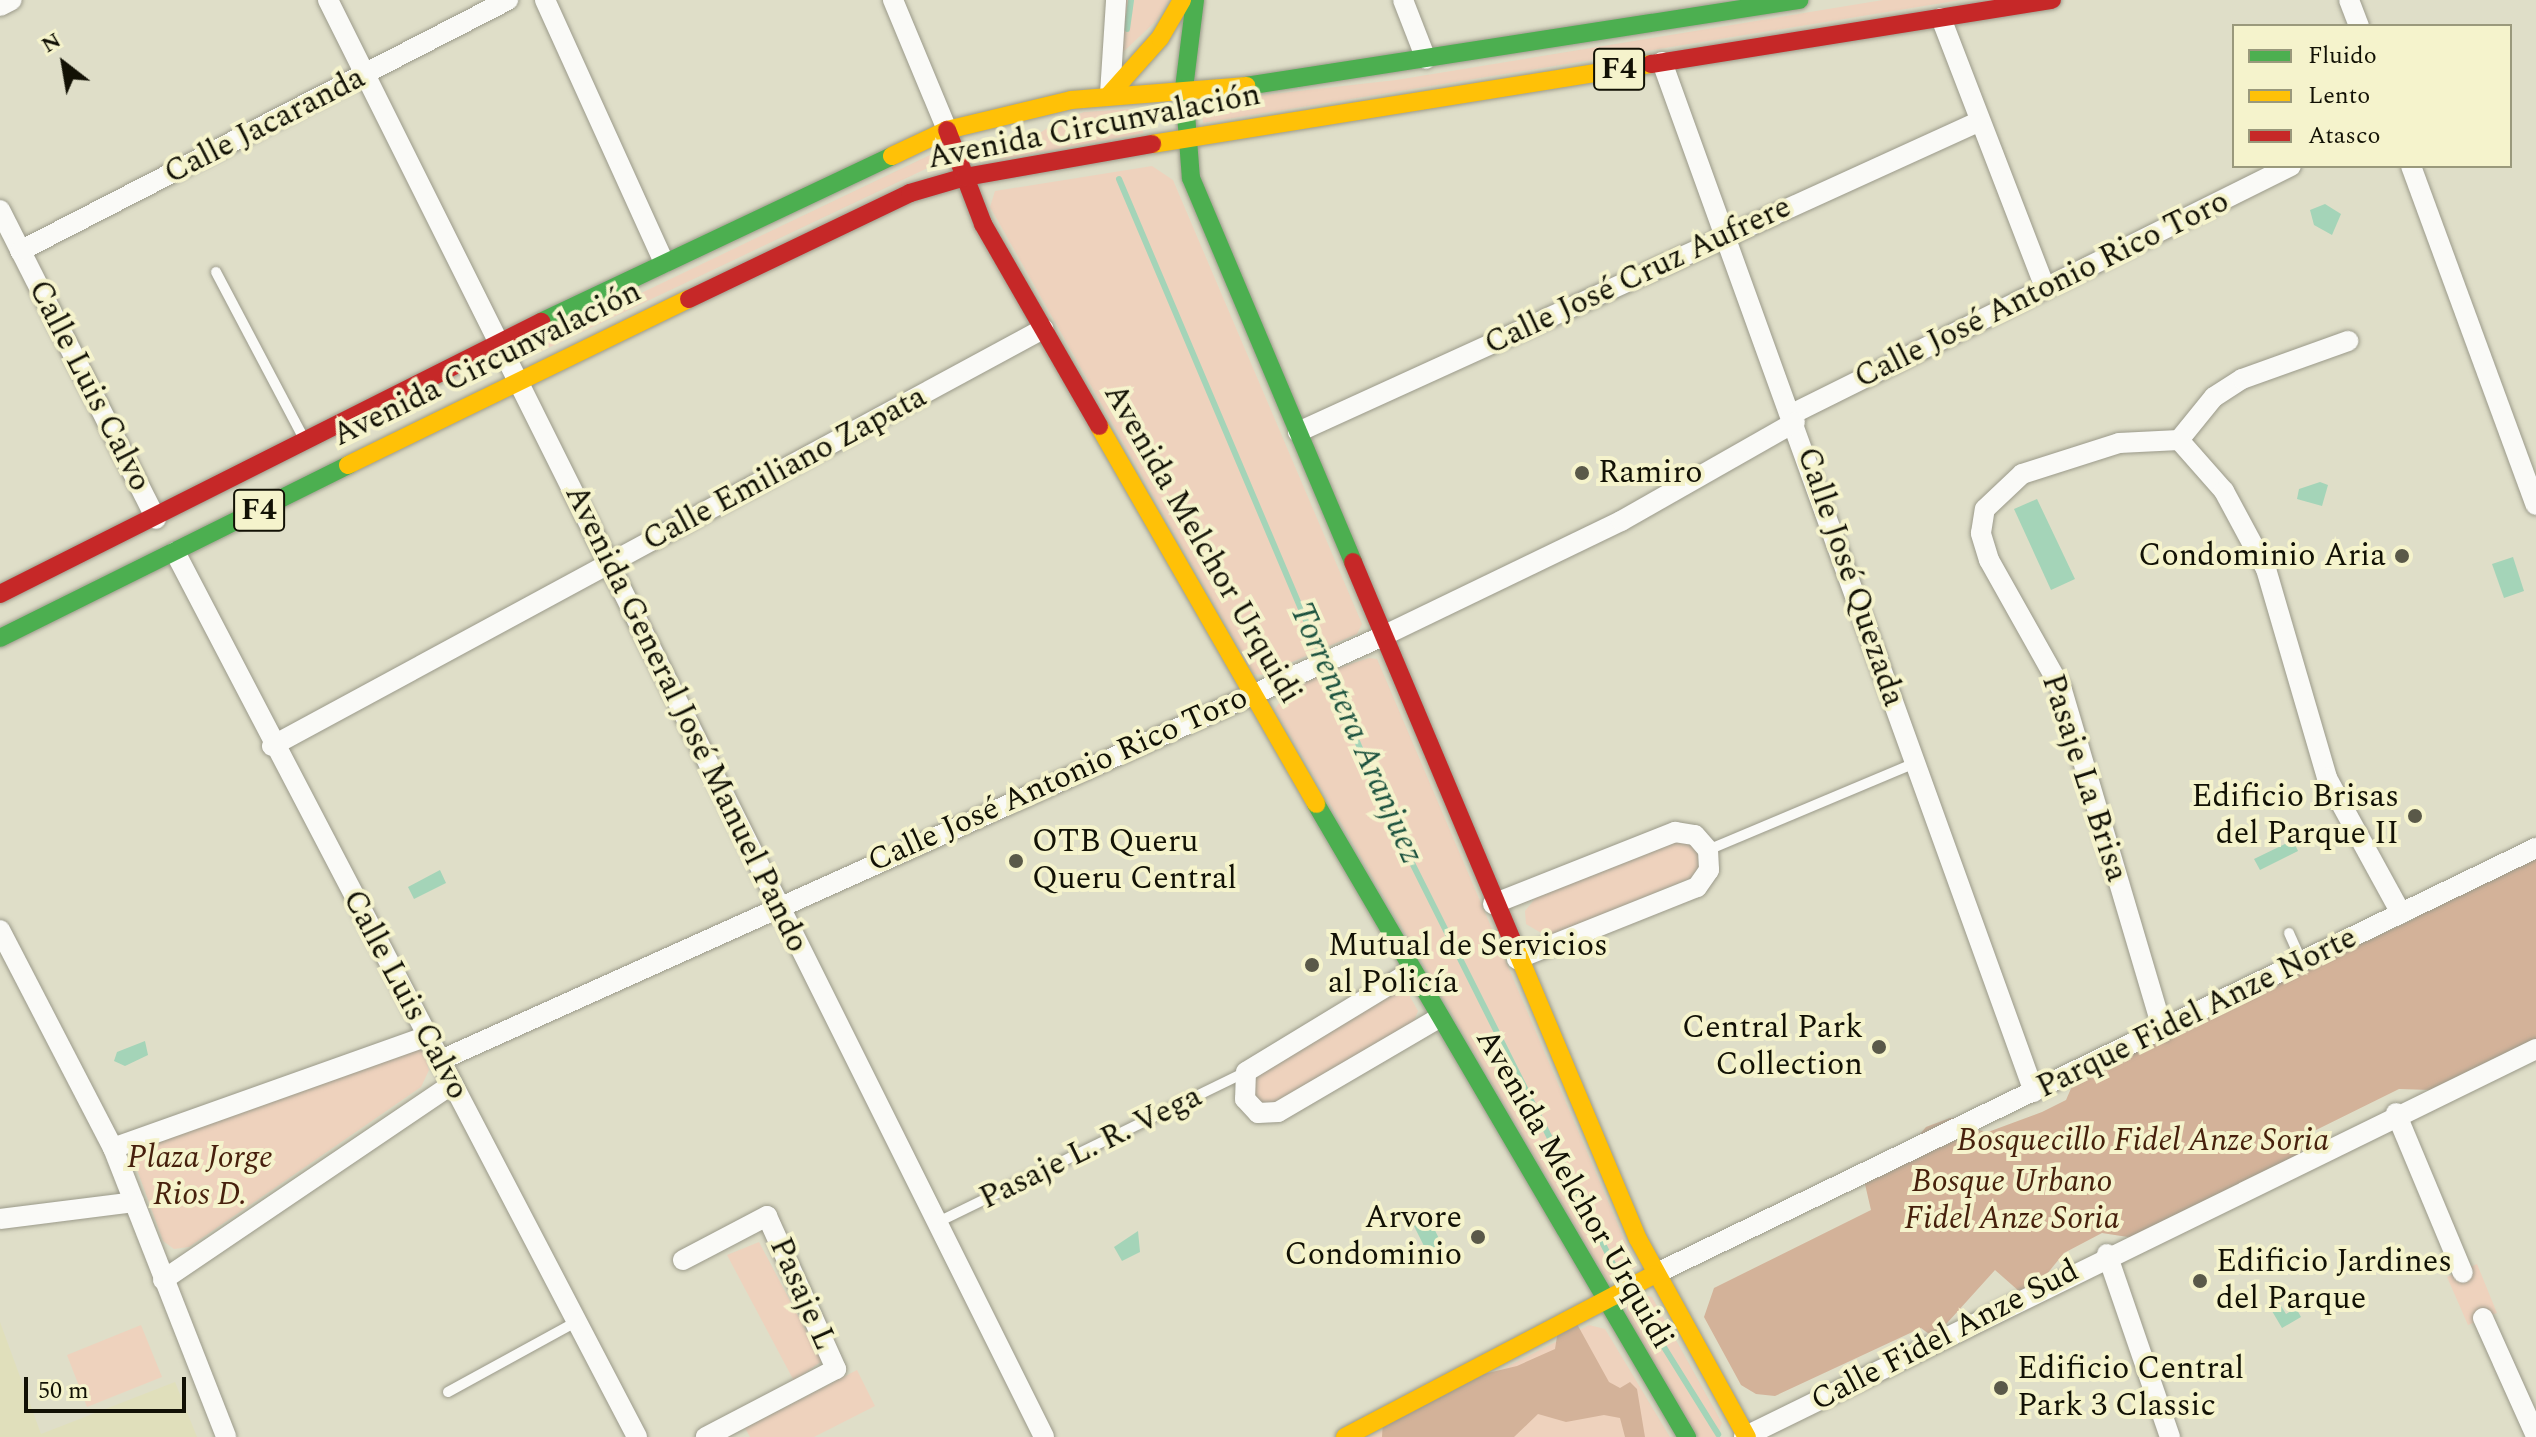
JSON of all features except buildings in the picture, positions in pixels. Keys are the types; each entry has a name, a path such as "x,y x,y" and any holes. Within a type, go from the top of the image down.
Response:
{"main road":[{"path":"1110,94 1160,38 1182,0"},
{"name":"Avenida Melchor Urquidi","path":"1195,0 1184,88 1185,139 1191,178 1493,904 1655,1274 1746,1437"},
{"name":"Avenida Circunvalación","path":"0,594 156,519 304,439 499,342 947,130 1110,94 1280,83 1799,0"},
{"name":"Avenida Circunvalación","path":"0,638 871,209 965,177 2052,0"},
{"name":"Avenida Melchor Urquidi","path":"947,130 983,224 1603,1301 1687,1437"},
{"name":"Parque Fidel Anze Norte","path":"1345,1437 1655,1274"}],"street":[{"path":"0,6 12,0"},
{"name":"Avenida General José Manuel Pando","path":"328,0 1044,1437"},
{"name":"Calle Jacaranda","path":"11,243 365,76 508,0"},
{"path":"545,0 664,262"},
{"path":"893,0 947,130"},
{"path":"1110,94 1116,0"},
{"path":"1403,0 1426,59"},
{"path":"2349,0 2358,24"},
{"path":"1941,18 1978,122 2045,287"},
{"name":"Calle José Quezada","path":"1662,62 1794,418 2034,1092"},
{"name":"Calle José Cruz Aufrere","path":"1298,432 1978,122"},
{"name":"Calle José Antonio Rico Toro","path":"441,1060 777,905 1381,637 1621,521 1794,418 2045,287 2287,168"},
{"path":"2412,168 2536,505"},
{"name":"Calle Luis Calvo","path":"0,210 11,243 156,519"},
{"name":"Calle Emiliano Zapata","path":"272,746 1043,329"},
{"path":"2348,341 2242,379 2214,397 2179,440 2248,528 2266,569 2327,778 2401,913"},
{"name":"Pasaje La Brisa","path":"2163,1031 2062,690 1989,560 1981,533 1985,509 2022,474 2119,443 2179,440"},
{"name":"Calle Luis Calvo","path":"175,552 272,746 441,1060 637,1437"},
{"path":"1493,904 1675,832 1695,835 1708,850 1709,870 1697,887 1517,959"},
{"name":"Parque Fidel Anze Norte","path":"1655,1274 2536,848"},
{"path":"0,930 113,1148 226,1437"},
{"path":"1412,971 1246,1072 1245,1099 1268,1115 1439,1018"},
{"path":"113,1148 428,1036"},
{"name":"Calle Fidel Anze Sud","path":"1746,1437 2107,1254 2396,1113 2536,1049"},
{"path":"163,1280 453,1084"},
{"path":"2396,1113 2463,1273"},
{"path":"0,1219 134,1202"},
{"name":"Pasaje L","path":"683,1260 767,1216 836,1369 706,1437"},
{"path":"2107,1254 2170,1437"},
{"path":"2483,1318 2536,1436"}],"lane":[{"path":"216,272 304,439"},
{"path":"1708,850 1915,763"},
{"path":"2289,933 2302,962"},
{"name":"Pasaje L. R. Vega","path":"936,1223 1246,1072"},
{"path":"448,1392 576,1322"}],"shaded area":[{"path":"2325,204 2341,214 2332,235 2314,225 2310,210"},
{"path":"2320,482 2328,485 2322,506 2297,499 2299,489"},
{"path":"2037,499 2075,579 2051,590 2014,509"},
{"path":"2513,557 2524,591 2504,598 2492,564"},
{"path":"2293,840 2298,851 2260,870 2254,859"},
{"path":"440,870 446,883 414,899 408,887"},
{"path":"145,1041 148,1055 125,1066 114,1061 117,1052"},
{"path":"1429,1218 1445,1251 1430,1258 1414,1226"},
{"path":"1138,1231 1140,1252 1122,1261 1114,1247"},
{"path":"2278,1301 2286,1314 2296,1308 2301,1317 2282,1328 2269,1306"},
{"path":"0,1322 41,1434 175,1382 197,1437 0,1437"}],"green space":[{"path":"1125,0 1169,0 1156,21 1121,54"},
{"path":"1883,0 1961,0 1203,123 1201,102 1396,80"},
{"path":"1129,109 1144,133 999,160 1055,123 1084,112"},
{"path":"930,155 934,165 527,358 522,350"},
{"path":"1152,166 1173,180 1362,624 1357,634 1262,675 1254,674 990,207 995,191"},
{"path":"1369,658 1377,659 1636,1267 1608,1282 1275,709 1285,694 1322,673"},
{"path":"1677,841 1690,844 1698,854 1699,867 1691,878 1548,937 1526,924 1525,911 1538,895"},
{"name":"Bosquecillo Fidel Anze Soria","path":"2536,853 2536,1043 2431,1090 2399,1089 2312,1132 2298,1157 2147,1240 2102,1233 2064,1253 2038,1285 2020,1292 1995,1270 1939,1332 1929,1334 1921,1328 1775,1396 1756,1394 1741,1385 1704,1317 1714,1288 1871,1210 1864,1180 1909,1147 1926,1127 1950,1118 1966,1118 1975,1129 1988,1132 2042,1112 2066,1100 2076,1077 2414,919 2450,886"},
{"path":"1408,993 1418,1011 1414,1021 1270,1106 1264,1107 1248,1086 1249,1081 1392,994"},
{"name":"Plaza Jorge Rios D.","path":"421,1046 429,1070 421,1087 189,1247 174,1249 163,1241 131,1153 154,1147 170,1132"},
{"path":"759,1242 822,1361 794,1381 727,1255"},
{"path":"2477,1264 2497,1313 2468,1325 2447,1277"},
{"path":"1643,1295 1652,1297 1722,1423 1716,1437 1698,1437 1626,1315 1628,1302"},
{"path":"1577,1324 1609,1382 1620,1388 1630,1382 1637,1389 1645,1437 1625,1437 1620,1418 1604,1415 1566,1422 1538,1414 1514,1437 1382,1437 1383,1420 1475,1376 1517,1366 1555,1349 1558,1330"},
{"path":"141,1325 162,1377 87,1407 67,1355"},
{"path":"1589,1325 1605,1329 1670,1437 1369,1437"},
{"path":"857,1370 875,1406 814,1437 750,1437 745,1428"}],"waterway":[{"name":"Torrentera Aranjuez","path":"1127,29 1131,0"},
{"name":"Torrentera Aranjuez","path":"1119,179 1389,817 1618,1274"},
{"name":"Torrentera Aranjuez","path":"1639,1307 1718,1434"}],"traffic: fast":[{"path":"1195,0 1184,88 1191,178 1353,562"},
{"path":"1246,86 1799,0"},
{"path":"541,322 892,156"},
{"path":"0,638 348,465"},
{"path":"1316,804 1687,1437"}],"traffic: slow":[{"path":"1110,94 1160,38 1182,0"},
{"path":"1152,144 1651,64"},
{"path":"892,156 947,130 1071,100 1246,86"},
{"path":"348,465 689,299"},
{"path":"1099,426 1316,804"},
{"path":"1513,942 1638,1239 1747,1437"},
{"path":"1345,1437 1655,1274"}],"traffic: jam":[{"path":"1651,64 2052,0"},
{"path":"947,130 983,224 1099,426"},
{"path":"689,299 910,193 965,177 1152,144"},
{"path":"0,594 541,322"},
{"path":"1353,562 1513,942"}],"place":[{"name":"Ramiro","path":"1582,473"},
{"name":"Condominio Aria","path":"2402,556"},
{"name":"Edificio Brisas del Parque II","path":"2415,816"},
{"name":"OTB Queru Queru Central","path":"1016,861"},
{"name":"Mutual de Servicios al Policía","path":"1312,965"},
{"name":"Central Park Collection","path":"1879,1047"},
{"name":"Arvore Condominio","path":"1478,1237"},
{"name":"Edificio Jardines del Parque","path":"2200,1281"},
{"name":"Edificio Central Park 3 Classic","path":"2001,1388"}],"park label":[{"name":"Bosque Urbano Fidel Anze Soria","path":"2012,1202"}]}
